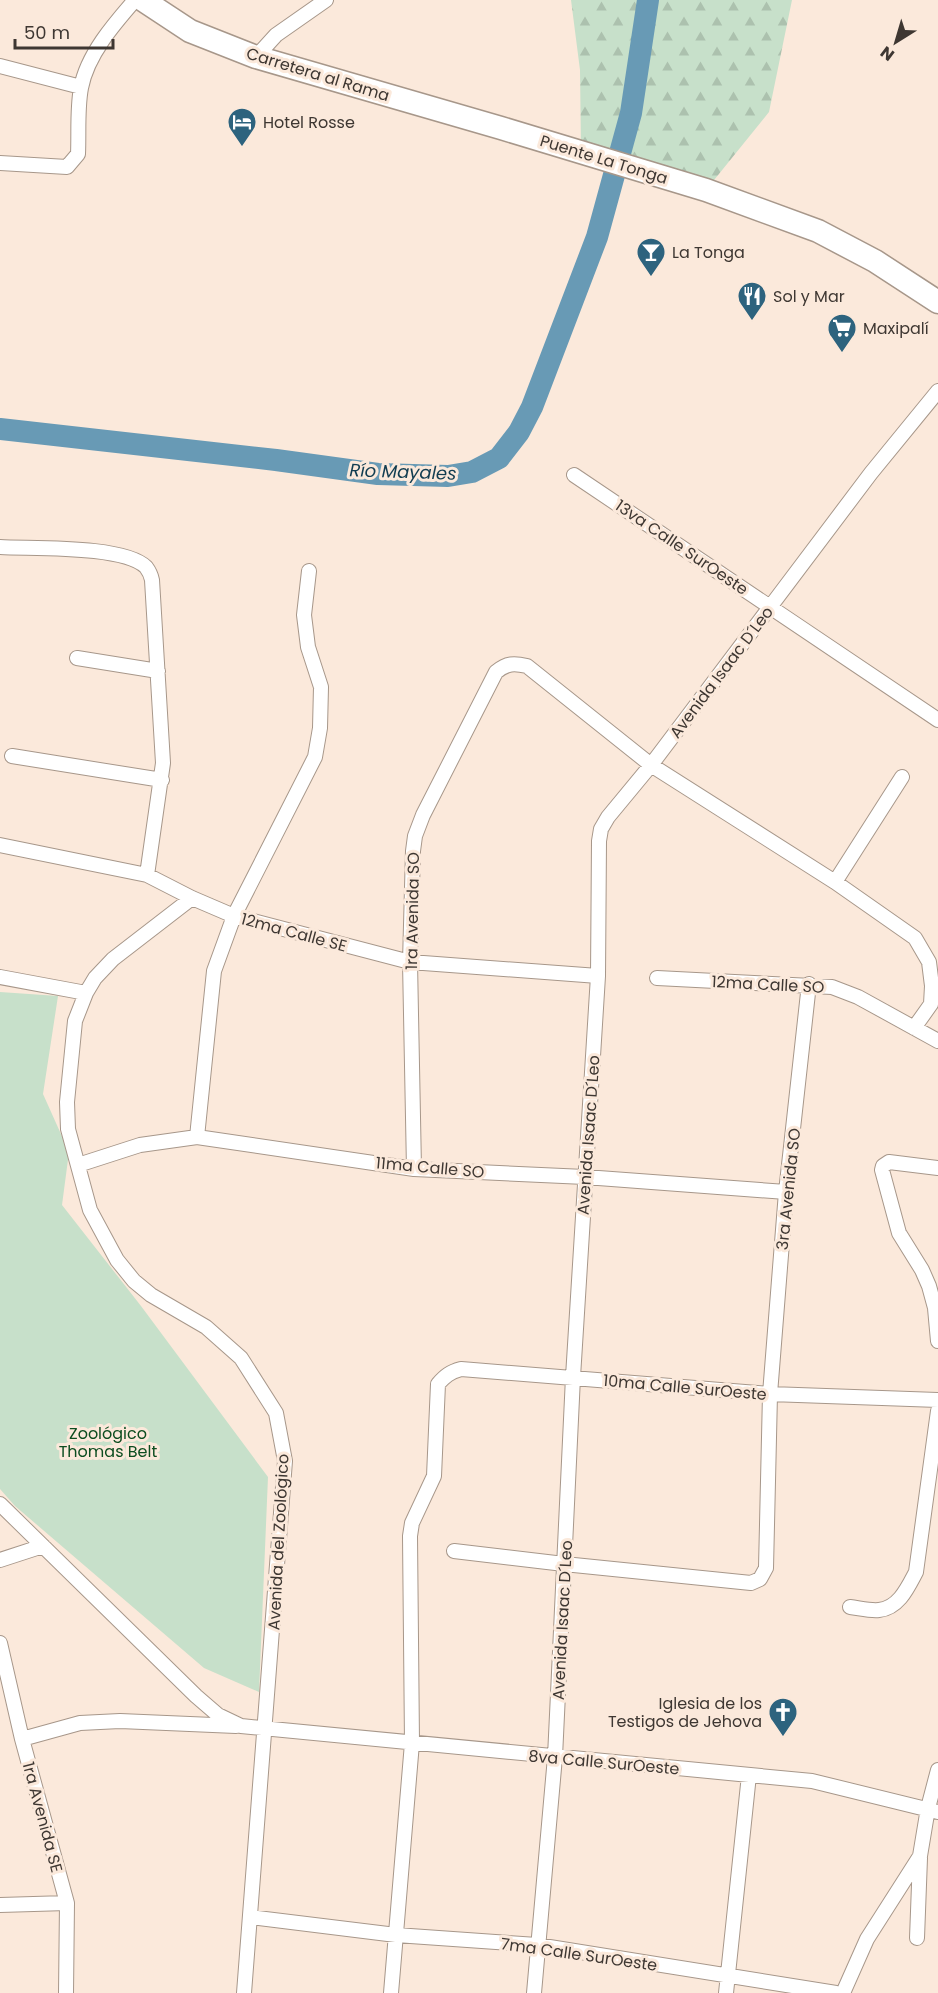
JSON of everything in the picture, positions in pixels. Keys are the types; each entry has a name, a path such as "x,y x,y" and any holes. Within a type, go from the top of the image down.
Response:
{"highway":[{"name":"Carretera al Rama","path":"143,0 190,32 256,57 501,128"},
{"name":"Puente La Tonga","path":"501,128 706,190 818,231 875,261 938,302"}],"street":[{"path":"0,163 67,167 78,154 81,87 97,51 113,25 135,0"},
{"path":"256,57 276,35 326,0"},
{"path":"0,66 81,87"},
{"name":"Avenida Isaac D´Leo","path":"534,1993 555,1757 573,1377 598,976 601,829 871,473 938,391"},
{"name":"13va Calle SurOeste","path":"574,475 938,720"},
{"path":"0,548 106,552 126,556 146,567 152,580 163,763 147,875"},
{"path":"197,1137 214,971 234,916 315,757 320,728 321,687 308,647 304,615 309,571"},
{"path":"77,658 158,671"},
{"name":"1ra Avenida SO","path":"414,1169 410,962 412,851 423,815 496,672 514,663 527,666 651,765"},
{"path":"12,756 162,780"},
{"path":"651,765 835,882 915,938 929,962 932,986 931,1004 914,1028"},
{"path":"835,882 902,777"},
{"name":"12ma Calle SE","path":"0,844 147,875 234,916 410,962 598,976"},
{"name":"Avenida del Zoológico","path":"192,898 113,959 95,978 86,993 75,1021 67,1102 68,1129 95,1222 117,1260 134,1281 152,1295 206,1326 235,1352 276,1413 285,1461 244,1993"},
{"path":"0,977 86,993"},
{"name":"12ma Calle SO","path":"657,978 809,984 832,987 858,998 938,1041"},
{"name":"3ra Avenida SO","path":"453,1551 751,1583 760,1579 766,1568 770,1394 786,1191 809,984"},
{"name":"11ma Calle SO","path":"78,1165 140,1145 197,1137 414,1169 585,1177 786,1191"},
{"path":"938,1168 889,1162 883,1166 882,1170 899,1233 929,1286 935,1308 938,1341"},
{"name":"10ma Calle SurOeste","path":"412,1743 410,1536 416,1512 434,1476 438,1384 451,1371 573,1377 770,1394 938,1400"},
{"path":"850,1607 880,1610 893,1604 906,1592 916,1572 938,1411"},
{"path":"0,1504 196,1696 218,1715 241,1726"},
{"path":"0,1560 43,1546"},
{"name":"1ra Avenida SE","path":"0,1643 22,1739 67,1903 66,1993"},
{"name":"8va Calle SurOeste","path":"22,1739 81,1723 120,1721 266,1727 812,1781 933,1810"},
{"path":"391,1993 412,1743"},
{"path":"917,1938 920,1856 933,1810 938,1770"},
{"path":"726,1993 749,1775"},
{"path":"843,1993 867,1939 920,1856"},
{"path":"0,1905 67,1903"},
{"name":"7ma Calle SurOeste","path":"250,1917 396,1935 537,1945 836,1993"}],"green space":[{"path":"571,0 792,0 769,112 706,190 581,152 580,70"},
{"name":"Zoológico Thomas Belt","path":"0,992 58,996 43,1094 69,1152 62,1205 141,1306 268,1477 259,1692 204,1668 15,1506 0,1489"}],"waterway":[{"name":"Río Mayales","path":"0,429 276,460 378,474 448,476 472,472 499,458 519,432 532,407 597,237 631,113 648,0"}],"place":[{"name":"Hotel Rosse","path":"242,148"},
{"name":"La Tonga","path":"651,278"},
{"name":"Sol y Mar","path":"752,322"},
{"name":"Maxipalí","path":"842,354"},
{"name":"Iglesia de los Testigos de Jehova","path":"783,1738"}]}
